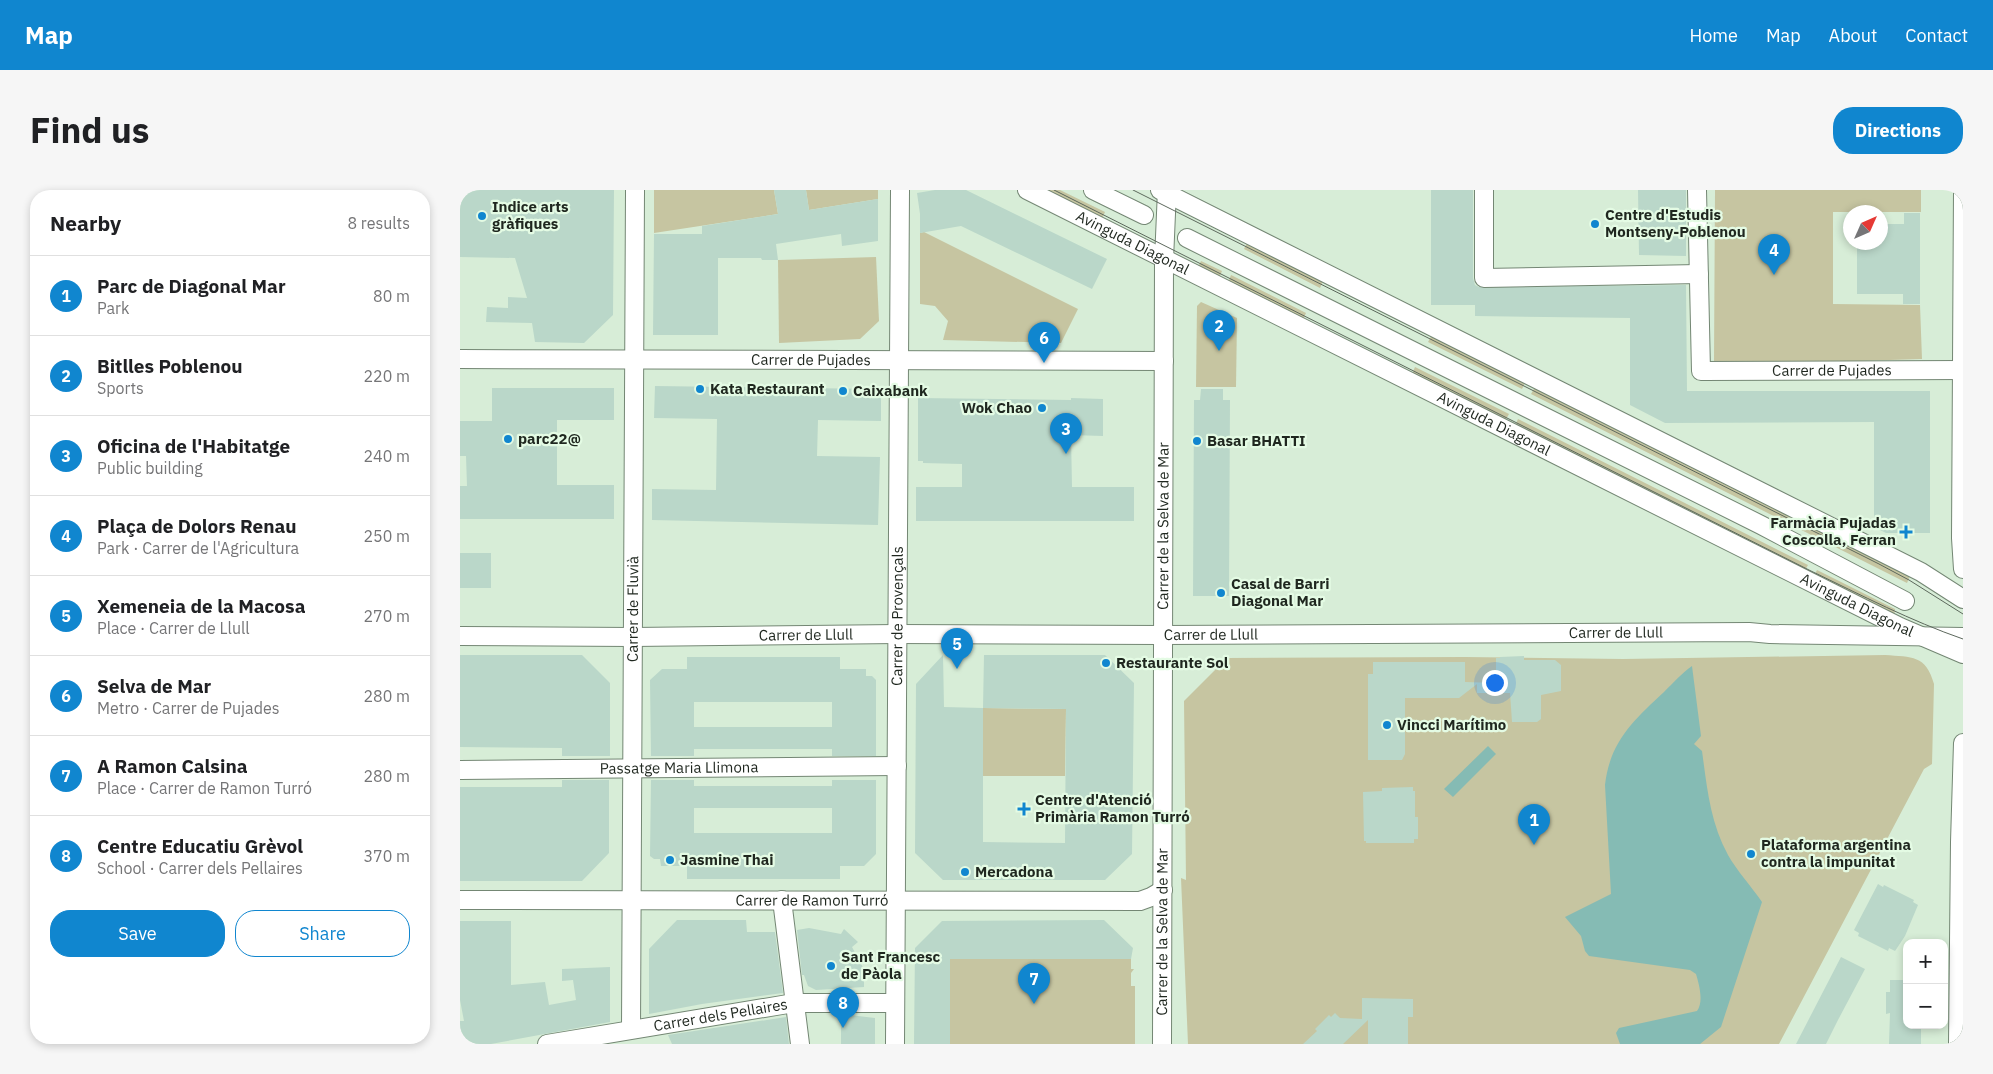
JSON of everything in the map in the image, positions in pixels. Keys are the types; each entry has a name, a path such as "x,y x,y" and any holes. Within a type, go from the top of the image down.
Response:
{"street":[{"name":"Carrer de Fluvià","path":"631,1029 635,190"},
{"name":"Carrer de Provençals","path":"895,1044 900,190"},
{"name":"Avinguda Diagonal","path":"1027,190 1921,636 1963,654"},
{"name":"Avinguda Diagonal","path":"1093,190 1144,215"},
{"path":"1484,190 1484,278 1699,274 1697,190"},
{"path":"1963,190 1961,538 1963,570"},
{"name":"Carrer de la Selva de Mar","path":"1162,1044 1164,191"},
{"path":"1164,191 1920,572 1963,599"},
{"name":"Avinguda Diagonal","path":"1187,238 1734,511 1905,601"},
{"name":"Carrer de Pujades","path":"1699,274 1701,371 1962,370"},
{"name":"Carrer de Pujades","path":"460,359 1164,361"},
{"name":"Carrer de Llull","path":"460,636 633,637 897,634 1163,635 1749,632 1770,634 1963,637"},
{"path":"1958,1044 1963,743"},
{"name":"Passatge Maria Llimona","path":"460,770 632,770 896,766"},
{"name":"Carrer de Ramon Turró","path":"460,900 1140,900 1151,897 1163,890"},
{"path":"782,900 800,1044"},
{"name":"Carrer dels Pellaires","path":"547,1044 631,1029 795,1007 895,1003"}],"green space":[{"path":"654,190 774,190 778,214 654,233"},
{"path":"806,190 878,190 878,199 809,210"},
{"path":"1044,190 1060,190 1105,212 1102,219"},
{"path":"1715,190 1921,190 1921,212 1888,212 1888,205 1843,205 1843,212 1833,212 1833,304 1920,305 1922,359 1826,362 1714,361"},
{"path":"924,232 1078,309 1061,343 943,340 948,321 935,306 920,304 920,233"},
{"path":"1247,243 1323,281 1320,288 1244,249"},
{"path":"876,257 879,321 860,339 779,343 778,260"},
{"path":"1201,261 1222,271 1219,278 1198,267"},
{"path":"1231,275 1306,313 1303,320 1228,283"},
{"path":"1201,302 1237,318 1236,387 1196,387 1197,306"},
{"path":"1432,335 1525,383 1522,389 1428,342"},
{"path":"1415,367 1509,414 1505,421 1412,374"},
{"path":"1535,387 1910,576 1907,583 1531,394"},
{"path":"1518,419 1808,565 1804,572 1515,426"},
{"path":"1817,570 1895,609 1894,617 1814,576"},
{"path":"1885,655 1917,659 1927,668 1931,675 1934,684 1932,764 1924,769 1779,1044 1188,1044 1181,878 1186,880 1184,701 1227,658 1465,657 1623,659"},
{"path":"983,708 1066,709 1065,776 983,776"},
{"path":"950,959 1131,959 1131,969 1134,969 1131,973 1131,986 1135,986 1135,1044 950,1044"}],"water":[{"path":"1692,666 1701,736 1694,744 1702,751 1713,817 1728,855 1762,902 1721,1027 1700,1044 1620,1044 1616,1033 1619,1028 1697,1011 1701,998 1696,974 1690,970 1589,956 1585,951 1581,936 1565,917 1611,894 1605,785 1612,756 1618,744 1633,722"},
{"path":"1488,746 1496,754 1453,797 1444,789"}],"building":[{"path":"460,190 614,190 613,315 584,343 535,342 532,323 486,322 487,307 508,308 508,297 527,298 515,258 460,257"},
{"path":"774,190 806,190 809,210 878,199 878,241 842,246 841,234 776,244 778,260 718,258 718,335 653,335 654,234 702,234 702,226 778,214"},
{"path":"935,190 966,190 1107,259 1092,289 961,226 920,233 917,193"},
{"path":"1431,190 1473,190 1473,278 1475,285 1479,287 1686,285 1687,391 1930,391 1930,533 1886,533 1874,527 1874,422 1665,423 1630,405 1630,318 1475,316 1475,305 1431,305"},
{"path":"1638,190 1686,190 1686,256 1639,255"},
{"path":"1904,213 1920,213 1920,304 1903,304 1903,294 1857,294 1857,250 1888,250 1888,224 1904,224"},
{"path":"655,386 881,389 881,421 818,420 817,456 880,457 878,525 652,520 652,489 716,490 717,419 654,418"},
{"name":"parc22@","path":"492,388 614,388 614,420 557,420 557,485 614,485 614,519 460,519 460,486 467,486 466,456 460,456 460,421 492,421"},
{"path":"1201,389 1223,389 1223,400 1230,400 1229,596 1193,596 1194,400 1200,400"},
{"path":"918,398 1103,399 1103,436 1071,435 1072,487 1134,487 1134,521 916,521 916,487 962,487 962,464 923,463 923,461 918,461"},
{"path":"460,553 491,553 491,588 460,588"},
{"path":"460,655 582,655 610,683 610,756 562,756 562,748 460,747"},
{"path":"943,655 944,707 983,708 984,655 1105,655 1134,683 1132,854 1105,880 943,880 915,853 916,684","holes":["983,708 1066,709 1065,843 983,842"]},
{"name":"Vincci Marítimo","path":"1524,656 1524,660 1555,660 1561,665 1561,691 1541,695 1541,719 1537,722 1512,722 1510,693 1477,693 1477,684 1459,698 1405,698 1405,754 1402,760 1368,760 1368,674 1373,674 1373,662 1465,662 1465,682 1496,683 1496,658"},
{"path":"687,657 840,657 840,669 866,669 866,676 872,676 876,680 876,756 832,756 832,749 694,749 694,756 651,756 650,680 662,669 687,669","holes":["694,702 832,702 832,727 694,727"]},
{"path":"562,780 609,780 609,853 582,881 460,881 460,787 562,787"},
{"path":"651,780 694,780 694,786 832,786 832,780 876,780 876,854 864,866 840,866 840,879 687,879 687,866 661,866 660,859 654,859 650,856","holes":["694,808 832,808 832,833 694,833"]},
{"path":"1413,787 1413,791 1415,791 1415,817 1418,817 1418,839 1414,839 1414,843 1366,843 1364,841 1363,792 1382,791 1382,788"},
{"path":"1878,884 1883,887 1884,885 1914,900 1913,902 1918,905 1905,936 1895,951 1889,948 1888,951 1858,936 1859,933 1854,930"},
{"path":"677,920 746,920 747,932 775,932 783,993 702,1004 649,1014 649,949"},
{"path":"1104,920 1133,948 1131,959 950,959 950,1044 914,1044 915,948 942,921"},
{"path":"460,921 511,921 511,985 545,982 549,1005 576,1000 573,980 562,981 562,969 610,967 610,1022 491,1044 460,1044 460,1021 464,1021 460,1000"},
{"name":"Sant Francesc de Pàola","path":"809,928 841,934 844,929 858,942 852,947 868,977 864,978 864,987 816,990 808,986 804,975 802,975 797,930"},
{"path":"1841,957 1865,969 1826,1044 1796,1044"},
{"path":"1890,980 1903,980 1903,1029 1921,1029 1921,1044 1889,1044 1890,1013 1886,1014 1886,992 1890,992"},
{"path":"1362,998 1413,999 1413,1017 1408,1017 1408,1044 1368,1044 1368,1020 1343,1044 1303,1044 1317,1031 1315,1029 1329,1015 1331,1017 1335,1013 1340,1018 1362,1019"},
{"path":"841,1014 875,1018 875,1044 841,1044"},
{"path":"786,1017 789,1044 672,1044 668,1035"}],"tram line":[{"path":"1054,190 1811,571 1905,616 1963,639"},
{"path":"1133,190 1879,564 1909,580 1963,614"}],"place":[{"name":"Indice arts gràfiques","path":"482,216"},
{"name":"Centre d'Estudis Montseny-Poblenou","path":"1595,224"},
{"name":"Plaça de Dolors Renau","path":"1774,275"},
{"name":"Bitlles Poblenou","path":"1219,351"},
{"name":"Selva de Mar","path":"1044,363"},
{"name":"Kata Restaurant","path":"700,389"},
{"name":"Caixabank","path":"843,391"},
{"name":"Wok Chao","path":"1042,408"},
{"name":"parc22@","path":"508,439"},
{"name":"Basar BHATTI","path":"1197,441"},
{"name":"Oficina de l'Habitatge","path":"1066,454"},
{"name":"Farmàcia Pujadas Coscolla, Ferran","path":"1906,532"},
{"name":"Casal de Barri Diagonal Mar","path":"1221,593"},
{"name":"Restaurante Sol","path":"1106,663"},
{"name":"Xemeneia de la Macosa","path":"957,669"},
{"name":"Vincci Marítimo","path":"1387,725"},
{"name":"Centre d'Atenció Primària Ramon Turró","path":"1024,809"},
{"name":"Parc de Diagonal Mar","path":"1534,845"},
{"name":"Plataforma argentina contra la impunitat","path":"1751,854"},
{"name":"Jasmine Thai","path":"670,860"},
{"name":"Mercadona","path":"965,872"},
{"name":"Sant Francesc de Pàola","path":"831,966"},
{"name":"A Ramon Calsina","path":"1034,1004"},
{"name":"Centre Educatiu Grèvol","path":"843,1028"}]}
